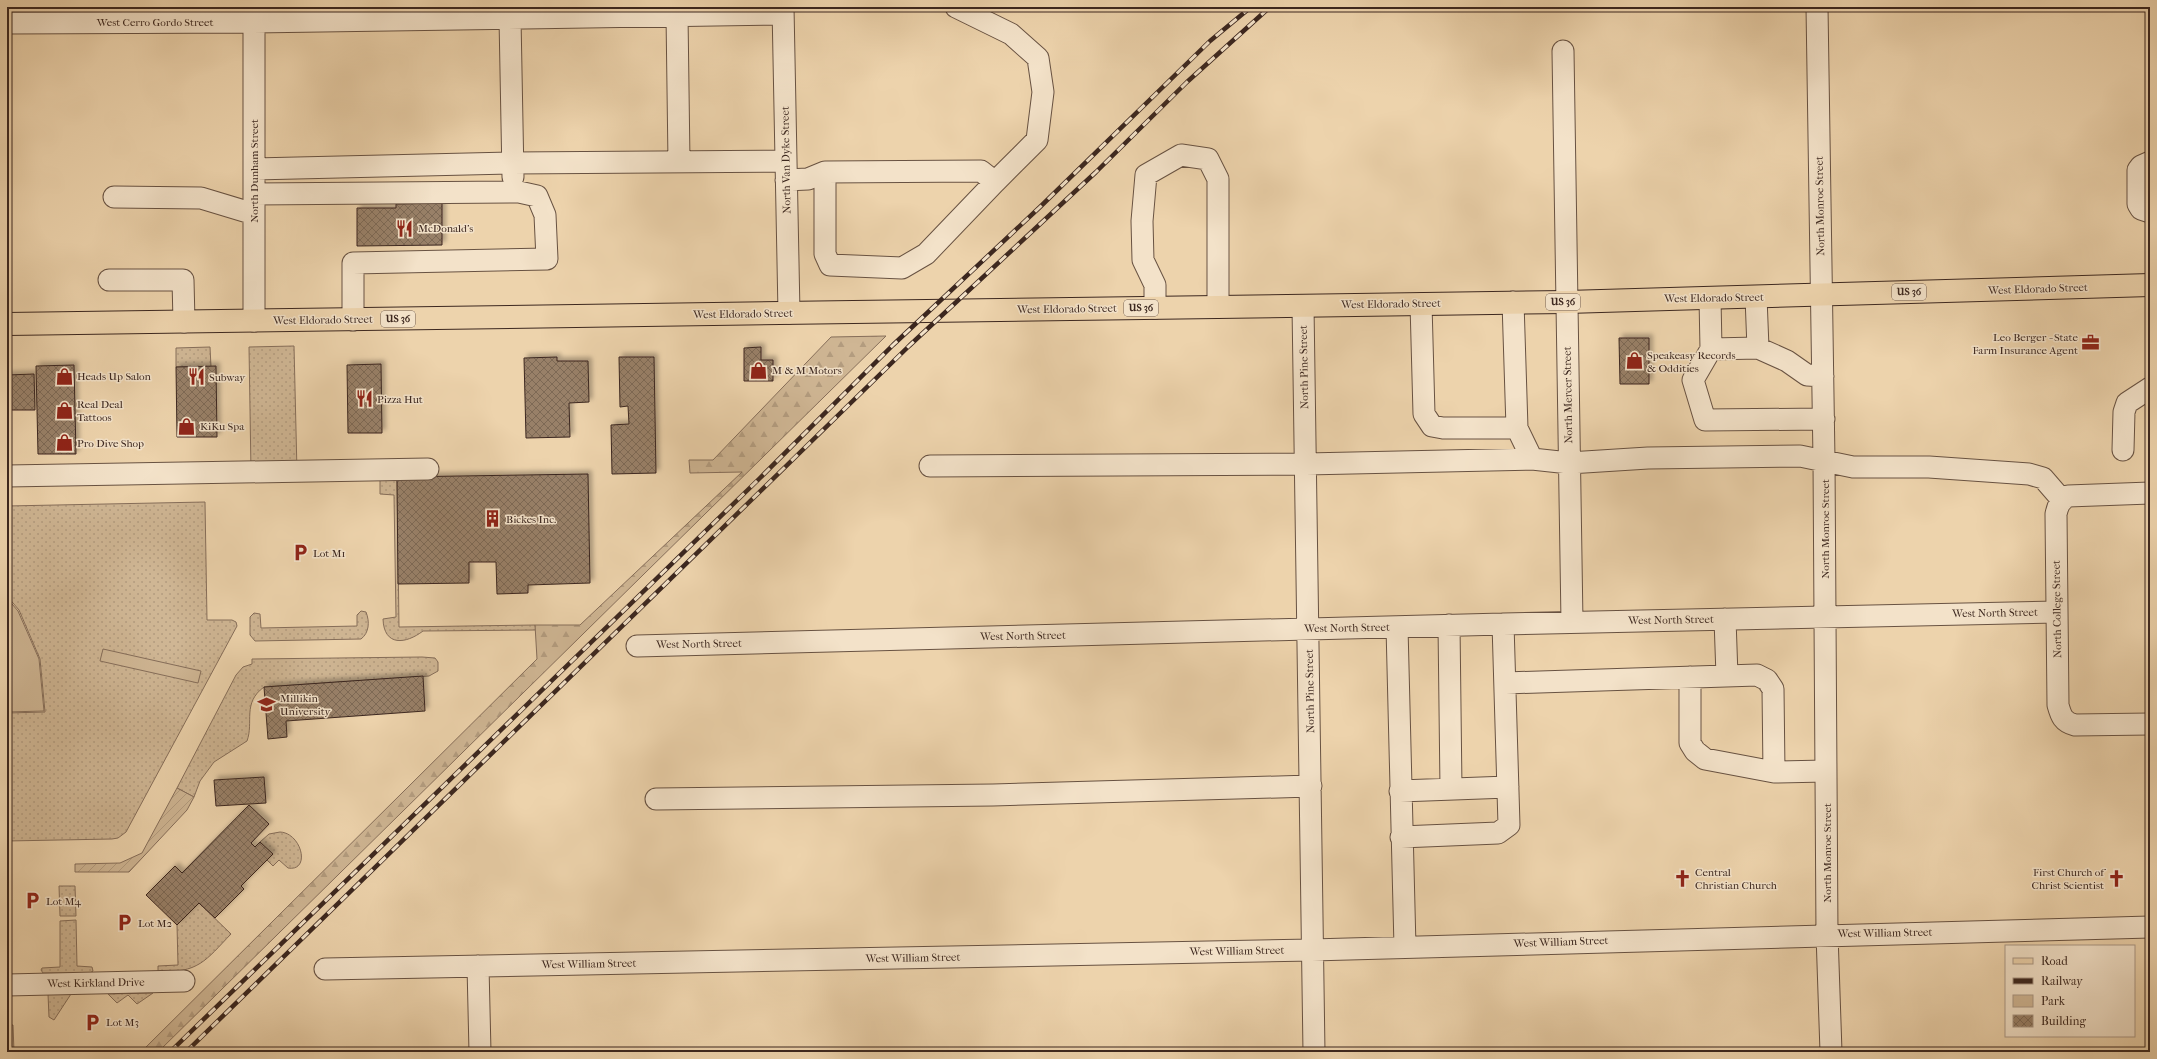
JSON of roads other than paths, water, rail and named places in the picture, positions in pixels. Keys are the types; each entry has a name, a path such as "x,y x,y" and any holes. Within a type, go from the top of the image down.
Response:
{"main road":[{"name":"West Eldorado Street","path":"7,324 1567,302 2150,286"}],"street":[{"path":"825,172 825,254 830,265 902,268 926,254 994,182 1037,140 1043,92 1038,58 1011,34 956,7"},
{"name":"North Monroe Street","path":"1816,7 1824,419 1827,934 1831,1052"},
{"name":"West Cerro Gordo Street","path":"7,23 254,22 510,18 677,15 783,10"},
{"name":"North Van Dyke Street","path":"783,10 789,313"},
{"path":"677,15 679,162"},
{"path":"510,18 513,192"},
{"name":"North Dunham Street","path":"254,22 254,321"},
{"name":"North Mercer Street","path":"1564,51 1572,622"},
{"path":"1155,308 1155,285 1143,260 1142,221 1146,174 1181,155 1208,159 1218,180 1218,307"},
{"path":"254,169 679,162 786,170 808,179 825,172 981,171 994,182"},
{"path":"2150,162 2141,166 2138,170 2138,204 2141,209 2150,212"},
{"path":"114,198 201,198 254,204 513,192 537,196 545,215 547,259 353,264 353,320"},
{"path":"109,280 183,280 184,322"},
{"path":"1756,297 1758,348"},
{"path":"1710,298 1711,349 1693,380 1705,420 1824,419"},
{"path":"1513,302 1517,428 1532,459"},
{"path":"1421,304 1424,414 1432,426 1443,428 1517,428"},
{"name":"North Pine Street","path":"1303,306 1309,629 1314,1052"},
{"path":"1711,349 1758,348 1787,361 1807,375 1823,376"},
{"path":"2124,450 2124,412 2127,403 2150,388"},
{"path":"930,466 1306,464 1532,459 1569,462 1740,456 1800,456 1853,467 1929,467 2029,474 2043,478 2062,500 2076,494 2150,493"},
{"path":"7,476 428,470"},
{"name":"North College Street","path":"2062,500 2058,506 2056,514 2058,705 2063,718 2068,724 2075,726 2150,724"},
{"name":"West North Street","path":"637,646 1572,622 2057,612"},
{"path":"1725,619 1727,676"},
{"path":"1401,837 1498,833 1509,825 1506,683 1503,624"},
{"path":"1450,625 1452,789"},
{"path":"1397,627 1401,837 1405,947"},
{"path":"1506,683 1757,675 1767,680 1773,689 1774,772"},
{"path":"1690,677 1690,743 1694,751 1705,759 1774,772 1826,771"},
{"path":"656,799 993,795 1311,786"},
{"path":"1400,791 1508,787"},
{"name":"West William Street","path":"324,969 1312,950 1827,934 2150,927"},
{"path":"478,966 480,1052"},
{"name":"West Kirkland Drive","path":"7,985 184,981"}],"railway":[{"path":"170,1052 760,478 893,345 1040,207 1210,41 1251,7"},
{"path":"186,1052 909,346 1096,172 1187,82 1270,7"}],"place":[{"name":"McDonald's","path":"405,228"},
{"name":"Leo Berger - State Farm Insurance Agent","path":"2091,343"},
{"name":"Speakeasy Records & Oddities","path":"1634,361"},
{"name":"M & M Motors","path":"759,370"},
{"name":"Heads Up Salon","path":"64,376"},
{"name":"Subway","path":"196,377"},
{"name":"Pizza Hut","path":"364,399"},
{"name":"Real Deal Tattoos","path":"64,410"},
{"name":"KiKu Spa","path":"187,426"},
{"name":"Pro Dive Shop","path":"64,443"},
{"name":"Bickes Inc.","path":"493,519"},
{"name":"Lot M1","path":"300,553"},
{"name":"Millikin University","path":"267,704"},
{"name":"Central Christian Church","path":"1682,878"},
{"name":"First Church of Christ Scientist","path":"2117,878"},
{"name":"Lot M4","path":"33,901"},
{"name":"Lot M2","path":"125,923"},
{"name":"Lot M3","path":"93,1022"}]}
